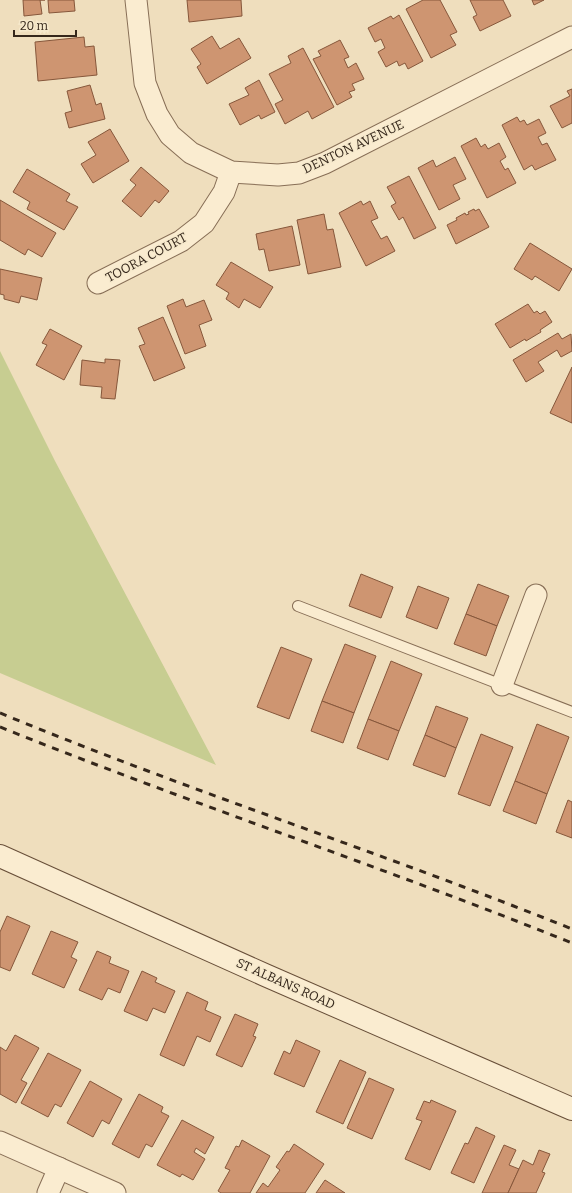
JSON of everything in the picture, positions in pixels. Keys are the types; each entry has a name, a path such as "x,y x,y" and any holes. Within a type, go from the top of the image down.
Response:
{"main road":[{"name":"ST ALBANS ROAD","path":"0,856 265,975 572,1109"}],"street":[{"name":"DENTON AVENUE","path":"136,0 145,83 157,114 170,135 191,153 231,172 278,175 299,172 325,163 572,37"},
{"name":"TOORA COURT","path":"98,283 181,241 204,223 224,192 231,172"},
{"path":"502,685 536,595"},
{"path":"0,1142 115,1193"},
{"path":"48,1193 59,1168"}],"lane":[{"path":"298,606 572,712"}],"green space":[{"path":"0,351 55,461 216,765 0,673"}],"building":[{"path":"23,0 40,0 42,14 24,16"},
{"path":"48,0 74,0 75,11 49,13"},
{"path":"187,0 241,0 242,16 189,22"},
{"path":"423,0 440,0 457,32 450,35 456,45 431,58 406,9"},
{"path":"470,0 503,0 511,16 480,31 473,17 477,15"},
{"path":"532,0 544,0 534,5"},
{"path":"399,15 423,61 408,69 405,63 399,66 397,61 386,67 378,52 385,48 381,39 375,42 368,28 391,16 393,19"},
{"path":"212,36 220,49 239,38 251,58 207,84 197,67 201,64 191,49"},
{"path":"84,37 85,47 94,46 97,75 38,81 35,42"},
{"path":"340,40 349,57 344,59 348,68 356,63 364,79 352,84 355,90 349,92 352,97 337,105 313,59 321,56 318,51"},
{"path":"303,48 334,107 312,119 308,111 285,124 275,104 283,100 269,74 291,63 288,56"},
{"path":"259,80 275,112 261,119 259,115 240,125 229,104 249,95 245,88"},
{"path":"90,85 96,105 101,103 105,119 69,128 65,113 72,111 67,91"},
{"path":"572,89 572,123 562,128 550,106 570,96 567,91"},
{"path":"517,117 520,122 524,120 527,125 539,119 546,133 538,137 542,145 547,143 556,160 535,170 532,165 524,170 502,125"},
{"path":"110,129 129,161 93,183 81,164 96,155 88,142"},
{"path":"476,138 481,147 485,144 488,149 499,143 506,157 500,161 505,170 508,168 516,183 487,198 461,146"},
{"path":"455,157 466,179 453,185 460,199 439,210 418,168 433,160 436,167"},
{"path":"141,167 169,191 159,203 155,200 141,217 122,201 136,185 130,180"},
{"path":"27,169 70,194 66,201 78,207 64,230 27,209 30,202 13,192"},
{"path":"409,176 436,228 414,239 403,217 399,220 391,206 396,203 387,187"},
{"path":"0,200 56,233 42,257 28,249 25,255 0,240"},
{"path":"361,201 363,205 370,201 378,218 371,221 381,239 387,236 395,251 366,266 339,213"},
{"path":"474,209 475,211 479,209 489,227 456,244 447,225 457,220 456,218 465,213 466,215 469,214 468,212"},
{"path":"324,214 327,230 333,229 341,267 308,274 297,220"},
{"path":"292,226 300,265 269,271 264,249 259,250 256,234"},
{"path":"530,243 572,269 559,291 535,276 532,280 514,269"},
{"path":"231,262 273,287 260,308 244,299 239,308 226,299 229,293 216,285"},
{"path":"0,269 42,278 37,300 21,296 19,303 4,299 4,295 0,294"},
{"path":"183,299 186,307 204,300 212,320 199,325 206,346 185,354 167,306"},
{"path":"528,304 534,313 537,311 540,314 545,311 552,322 540,330 541,332 510,348 495,324"},
{"path":"163,317 185,368 154,381 139,346 145,344 138,328"},
{"path":"50,329 82,346 64,380 36,365 47,345 42,343"},
{"path":"558,333 562,339 571,334 572,351 561,357 557,350 538,362 544,371 526,382 513,360"},
{"path":"105,359 120,360 115,399 101,398 102,387 80,385 82,360 105,363"},
{"path":"572,367 572,423 550,413"},
{"path":"361,574 393,587 381,618 349,606"},
{"path":"478,584 509,596 497,626 466,614"},
{"path":"418,586 449,598 437,629 406,617"},
{"path":"466,614 497,626 486,656 454,644"},
{"path":"345,644 376,656 354,713 322,701"},
{"path":"281,647 312,659 289,719 257,707"},
{"path":"391,661 422,674 399,731 368,719"},
{"path":"322,701 354,713 343,743 311,731"},
{"path":"436,706 468,718 456,748 425,735"},
{"path":"368,719 399,731 388,760 357,748"},
{"path":"537,724 569,737 547,794 515,781"},
{"path":"481,734 513,747 490,806 458,794"},
{"path":"425,735 456,748 445,777 413,765"},
{"path":"515,781 547,794 536,824 503,811"},
{"path":"568,800 572,802 572,838 556,832"},
{"path":"7,916 30,926 10,971 0,967 0,932"},
{"path":"51,931 78,942 71,957 77,960 64,988 32,974"},
{"path":"97,951 111,957 109,963 129,971 120,993 108,988 102,1000 79,990"},
{"path":"142,971 157,978 155,982 175,991 165,1013 153,1008 147,1021 124,1011"},
{"path":"187,992 208,1002 205,1010 221,1017 210,1042 197,1036 184,1066 160,1055"},
{"path":"235,1014 258,1024 253,1036 256,1037 242,1067 216,1055"},
{"path":"15,1035 39,1048 21,1080 27,1083 16,1103 0,1094 0,1047 6,1051"},
{"path":"296,1040 320,1051 304,1087 274,1074 284,1051 290,1054"},
{"path":"48,1053 81,1070 61,1107 55,1104 48,1117 21,1103"},
{"path":"340,1060 366,1072 343,1124 316,1112"},
{"path":"369,1078 394,1089 372,1139 347,1128"},
{"path":"90,1081 122,1099 109,1124 102,1120 93,1137 67,1123"},
{"path":"139,1094 163,1107 161,1112 169,1116 152,1147 146,1144 139,1158 112,1144"},
{"path":"431,1100 456,1111 430,1170 405,1159 422,1121 416,1119 424,1101 430,1103"},
{"path":"182,1120 214,1137 205,1154 196,1148 194,1152 205,1159 193,1180 182,1174 180,1177 157,1165"},
{"path":"476,1127 495,1136 474,1183 451,1173 465,1143 468,1144"},
{"path":"242,1140 270,1156 250,1193 221,1193 218,1191 230,1170 225,1168 236,1146 239,1147"},
{"path":"294,1144 324,1164 305,1193 256,1193 263,1183 268,1187 280,1170 276,1167"},
{"path":"504,1145 516,1150 509,1165 519,1169 508,1193 482,1193"},
{"path":"539,1150 550,1154 542,1172 545,1173 536,1193 508,1193 523,1160 533,1165"},
{"path":"325,1180 345,1193 316,1193"}],"railway":[{"path":"0,713 71,742 429,874 572,929"},
{"path":"0,727 572,943"}]}
